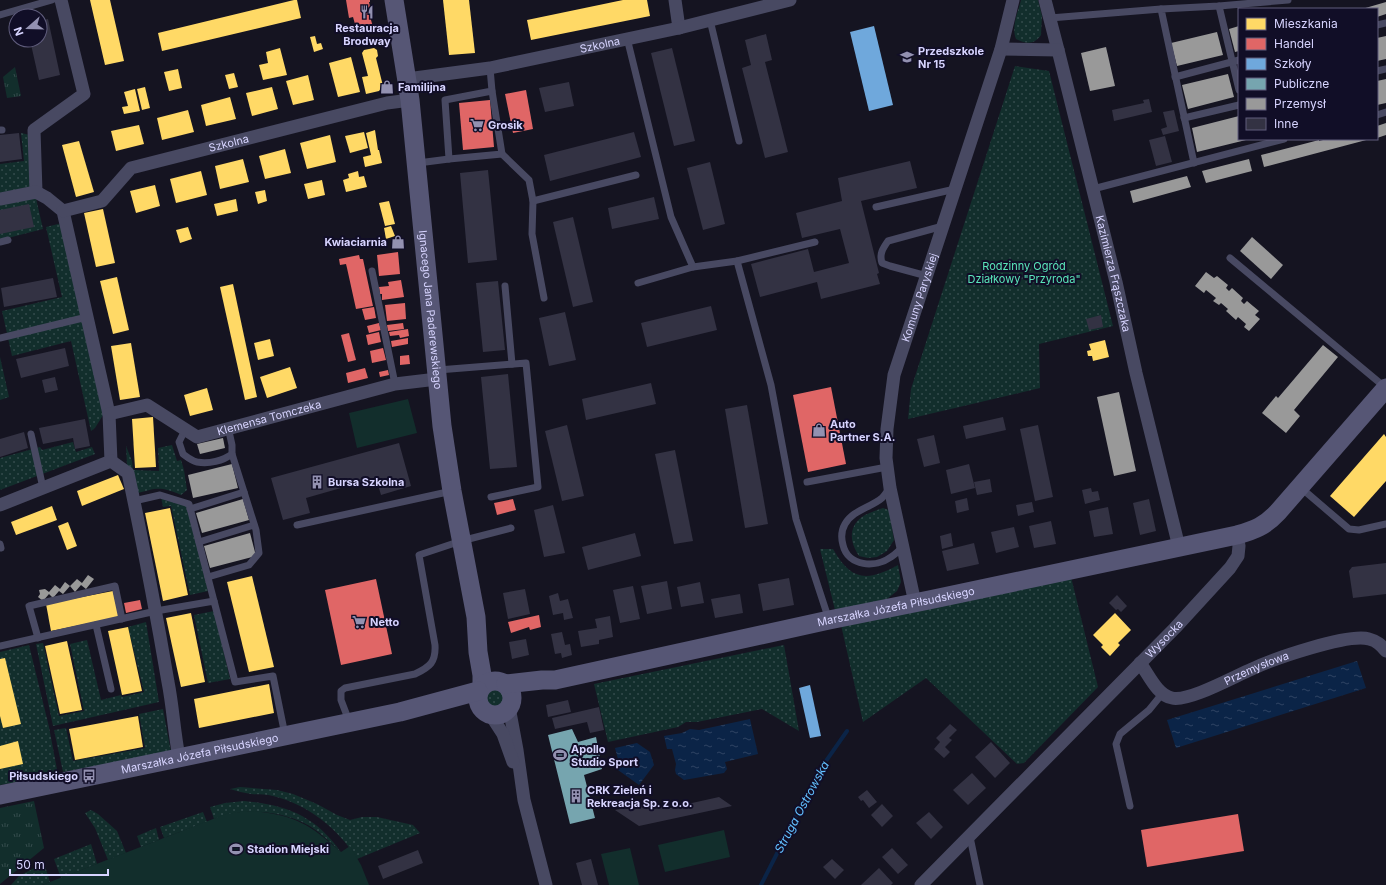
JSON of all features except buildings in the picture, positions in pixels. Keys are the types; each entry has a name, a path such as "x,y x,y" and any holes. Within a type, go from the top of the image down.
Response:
{"street":[{"path":"36,192 34,130 84,94 61,0"},
{"name":"Ignacego Jana Paderewskiego","path":"394,0 410,100 442,426 452,491 476,617 478,652 482,675 491,685"},
{"path":"675,0 679,28"},
{"name":"Szkolna","path":"407,79 490,68 679,28 790,0"},
{"name":"Komuny Paryskiej","path":"915,603 890,488 886,458 886,437 894,375 1001,49 1013,0"},
{"name":"Kazimierza Frąszczaka","path":"1045,0 1116,282 1136,373 1179,547"},
{"path":"1001,49 1058,50"},
{"name":"Szkolna","path":"63,211 102,201 131,168 387,103 410,100"},
{"path":"0,199 36,192 47,198 63,211 109,414 111,461"},
{"name":"Klemensa Tomczeka","path":"109,414 147,405 197,437 228,427 436,374"},
{"path":"1237,535 1263,526 1278,512 1386,388"},
{"path":"0,505 111,461"},
{"path":"111,461 128,473 156,611 172,703 175,740 179,757"},
{"name":"Marszałka Józefa Piłsudskiego","path":"0,795 349,721 400,712 491,685 555,680 829,620 1237,535"},
{"name":"Wysocka","path":"921,885 1175,628 1230,568 1238,556 1239,546 1237,535"},
{"name":"Przemysłowa","path":"1162,694 1174,698 1191,696 1219,685 1252,668 1279,658 1356,638 1368,638 1378,642 1386,651"},
{"path":"1140,663 1162,694"},
{"path":"487,713 500,714 522,697 543,688 555,680"},
{"path":"522,784 503,734 478,702 491,685 511,694 510,706 517,750 522,784 524,800 546,885"},
{"name":"Marszałka Józefa Piłsudskiego","path":"400,712 471,708 487,713"}],"lane":[{"path":"0,15 52,0"},
{"path":"1050,18 1288,0"},
{"path":"1219,6 1236,61 1238,80"},
{"path":"1161,9 1194,163"},
{"path":"710,20 739,141"},
{"path":"627,38 671,217 693,267"},
{"path":"1175,77 1236,61"},
{"path":"490,68 502,154 529,180 533,201 532,234 544,298"},
{"path":"449,159 445,100 492,91"},
{"path":"1184,118 1238,105"},
{"path":"1092,189 1280,140"},
{"path":"416,163 502,154"},
{"path":"533,201 636,175"},
{"path":"876,207 955,189"},
{"path":"927,276 890,266 882,262 882,250 888,241 943,226"},
{"path":"0,242 8,240"},
{"path":"638,283 693,267 737,260 815,242"},
{"path":"1230,258 1386,388"},
{"path":"737,260 771,385 796,520 829,620"},
{"path":"372,271 395,384"},
{"path":"505,286 512,364"},
{"path":"0,338 87,317"},
{"path":"436,374 526,363 538,486 491,497"},
{"path":"208,577 250,565 259,553 254,525 232,454 232,445 228,427"},
{"path":"185,430 179,442 183,454 196,462 212,462 227,458 232,454"},
{"path":"31,434 43,488"},
{"path":"807,482 887,467"},
{"path":"1300,487 1349,529 1358,530 1386,524"},
{"path":"890,488 882,498 850,517 842,531 842,540 848,556 856,562 864,564 873,564 890,558 903,547"},
{"path":"296,525 452,491"},
{"path":"190,509 244,492"},
{"path":"134,500 160,495 189,504 235,682 273,676 285,735"},
{"path":"199,542 254,525"},
{"path":"349,721 341,700 341,691 345,688 415,674 425,669 436,655 436,645 419,555 461,541 511,528"},
{"path":"38,638 29,606 115,586 122,619"},
{"path":"0,646 156,611 214,601"},
{"path":"96,625 111,690"},
{"path":"1130,806 1116,744 1120,734 1149,710 1162,694"},
{"path":"970,836 980,885"}],"green space":[{"path":"1021,0 1038,0 1042,16 1041,35 1036,41 1030,43 1016,39 1014,30"},
{"name":"Rodzinny Ogród Działkowy \"Przyroda\"","path":"1015,66 1049,71 1113,326 1039,344 1040,388 908,419 911,389"},
{"path":"15,67 21,96 7,98 3,77"},
{"path":"21,133 30,135 33,190 0,195 0,164 24,161"},
{"path":"35,194 43,229 0,240 0,200"},
{"path":"62,223 105,412 95,428 91,431 71,341 12,356 2,311 62,297 46,227"},
{"path":"0,357 9,397 0,400"},
{"path":"408,399 417,433 357,448 349,413"},
{"path":"73,442 76,452 92,447 95,454 0,490 0,458 40,447 42,450"},
{"path":"172,445 177,461 181,460 187,490 181,495 163,489 148,490 135,494 127,465 126,446 132,461 133,470 159,471 158,448"},
{"path":"161,497 187,506 208,591 190,595 171,506 163,507"},
{"path":"883,508 889,510 894,540 887,551 877,557 868,558 859,556 853,545 852,539 855,524 865,515"},
{"path":"820,549 833,549 846,567 853,573 861,575 869,576 877,574 898,565 901,582 897,591 887,599 835,610"},
{"path":"1071,577 1098,687 1024,763 1017,764 926,678 863,722 841,625"},
{"path":"214,611 230,679 208,683 194,615"},
{"path":"146,622 159,702 53,726 36,644 43,643 59,716 84,711 70,644 87,640 101,700 121,695 122,697 144,692 128,627"},
{"path":"29,645 49,727 58,775 0,785 0,652"},
{"path":"784,645 799,731 762,709 697,722 686,722 678,727 608,742 594,684"},
{"path":"495,688 502,691 505,698 502,705 495,708 488,705 485,698 488,691"},
{"path":"163,709 171,752 63,772 54,730 66,728 73,761 145,748 139,714"},
{"path":"240,787 277,790 293,794 350,820 362,817 377,817 413,825 420,833 357,859 350,848 331,828 310,812 298,805 273,796 248,794 230,789"},
{"path":"34,801 44,848 0,884 0,808"},
{"path":"244,801 287,809 299,814 321,829 341,852 314,829 304,823 282,815 248,812 225,815 214,819 210,807 225,803"},
{"path":"91,810 98,814 117,831 126,853 108,860 95,828 85,813"},
{"name":"Stadion Miejski","path":"254,811 281,816 302,823 320,834 341,852 350,846 361,865 369,885 42,885 226,814"},
{"path":"203,812 207,822 164,838 160,827"},
{"path":"156,828 159,840 141,847 137,836"},
{"path":"724,830 730,857 665,872 658,845"},
{"path":"91,844 97,864 61,878 54,859"},
{"path":"630,848 639,885 609,885 601,854"},
{"path":"44,863 50,882 42,885 11,885 19,876"}],"water":[{"path":"1357,661 1366,688 1176,748 1167,720"},
{"path":"750,719 758,754 725,762 727,769 724,773 684,780 676,774 676,764 672,749 667,749 664,736 682,733 690,729 699,730"},
{"path":"637,743 650,752 654,765 639,785 618,770 616,763 618,759 615,748"}],"waterway":[{"name":"Struga Ostrowska","path":"761,885 819,771 847,731"}],"place":[{"name":"Restauracja Brodway","path":"367,12"},
{"name":"Przedszkole Nr 15","path":"907,57"},
{"name":"Familijna","path":"387,87"},
{"name":"Grosik","path":"477,125"},
{"name":"Kwiaciarnia","path":"398,242"},
{"name":"Auto Partner S.A.","path":"819,430"},
{"name":"Bursa Szkolna","path":"317,482"},
{"name":"Netto","path":"359,622"},
{"name":"Apollo Studio Sport","path":"560,755"},
{"name":"Piłsudskiego","path":"89,776"},
{"name":"CRK Zieleń i Rekreacja Sp. z o.o.","path":"576,796"},
{"name":"Stadion Miejski","path":"236,849"}]}
